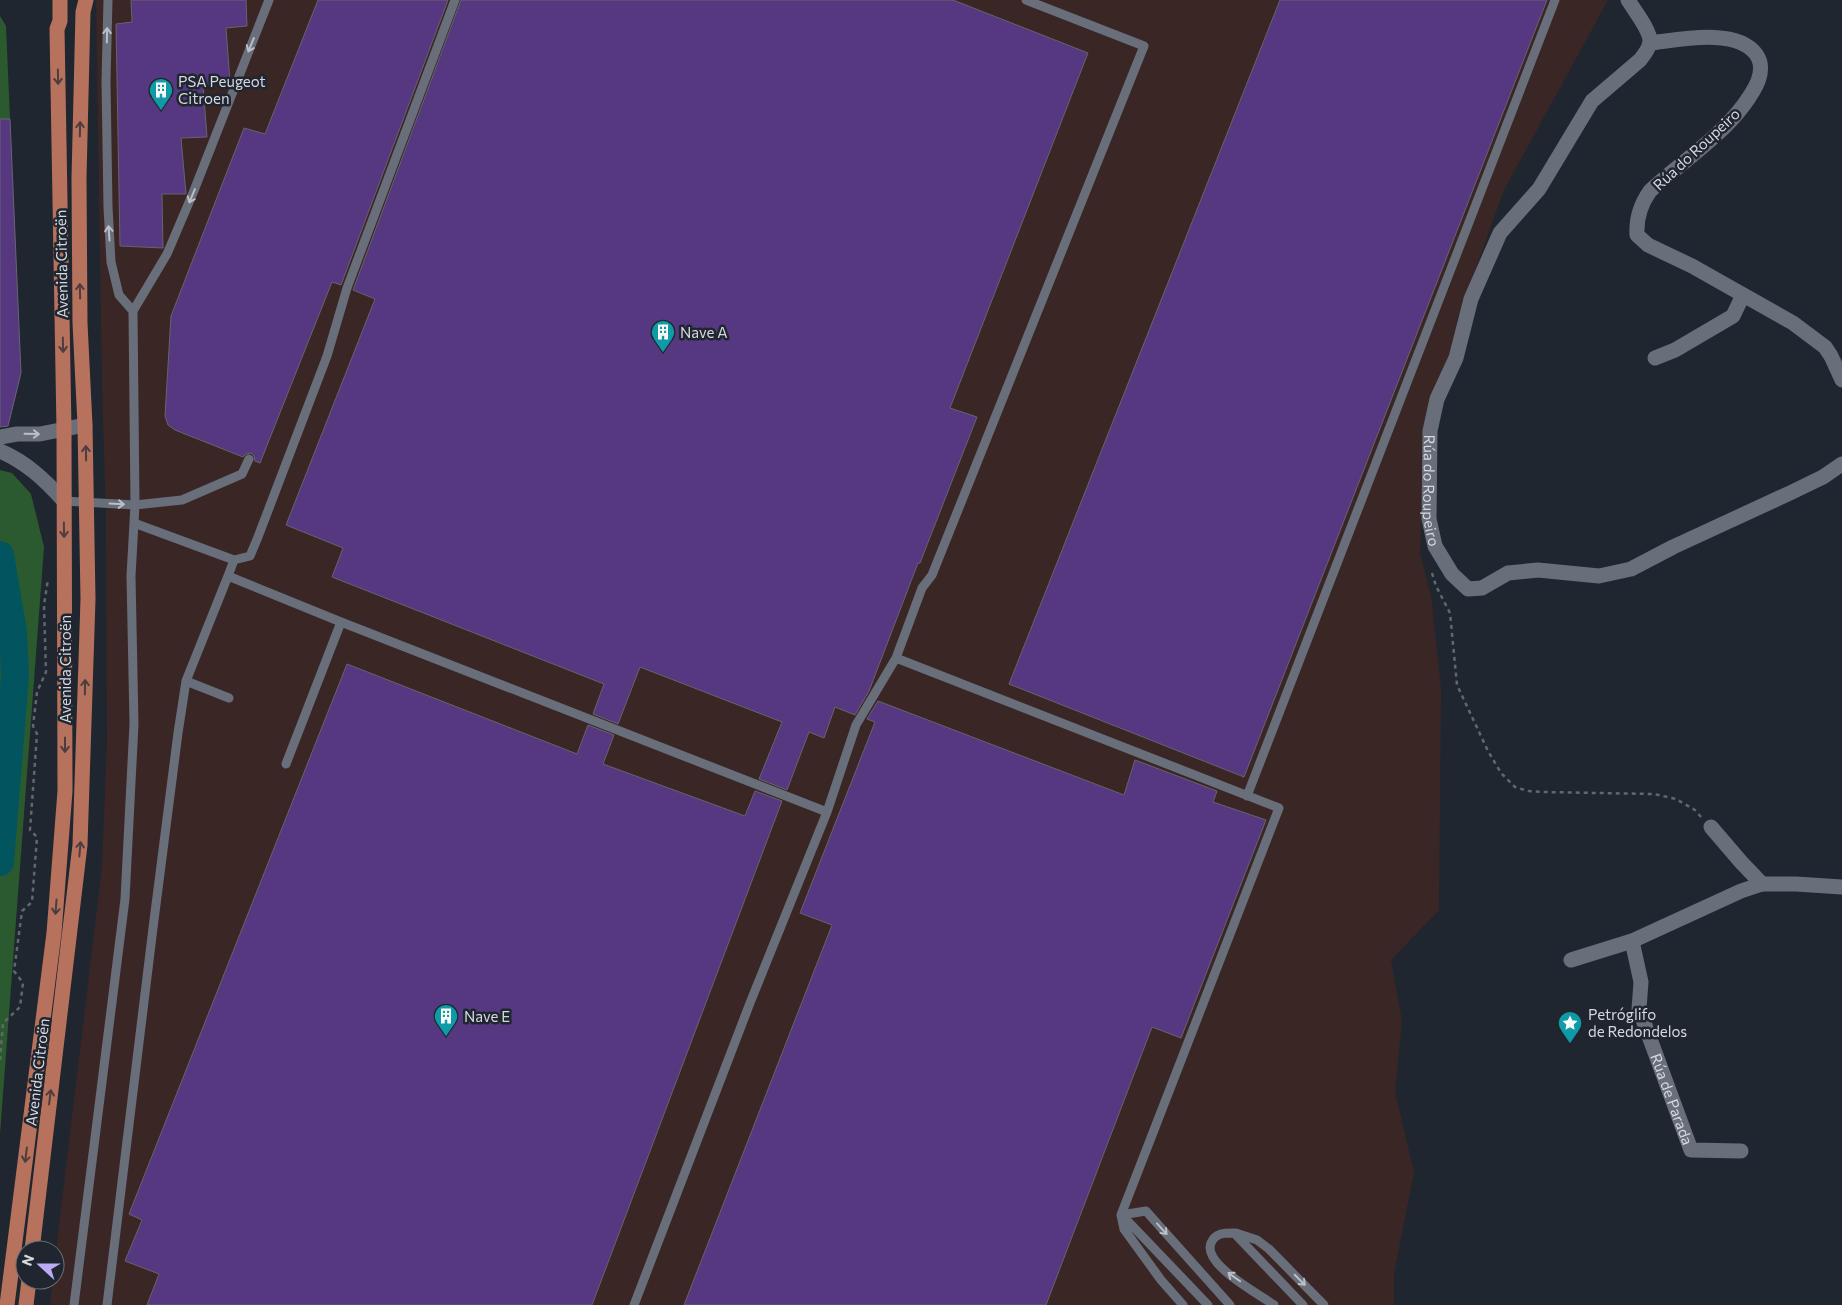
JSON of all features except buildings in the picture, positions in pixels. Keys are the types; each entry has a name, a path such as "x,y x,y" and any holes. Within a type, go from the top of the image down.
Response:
{"main road":[{"path":"52,0 52,20 58,29"},
{"path":"58,29 60,0"},
{"name":"Avenida Citroën","path":"33,1240 80,845 88,599 85,425 80,323 79,188 82,4"},
{"name":"Avenida Citroën","path":"7,1305 54,933 64,800 64,429 58,29"},
{"path":"26,1305 28,1290"}],"street":[{"path":"1628,0 1649,36 1650,43"},
{"name":"Rúa do Roupeiro","path":"1842,380 1831,356 1793,323 1692,266 1639,240 1637,220 1644,200 1650,191 1720,130 1743,106 1760,77 1761,66 1753,50 1745,44 1721,38 1690,38 1650,43 1640,60 1592,101 1538,189 1500,233 1471,299 1456,358 1437,399 1430,431 1429,519 1435,546 1452,574 1468,589 1482,588 1508,574 1538,570 1599,576 1631,569 1673,547 1815,481 1842,464"},
{"path":"1655,358 1675,350 1732,316 1743,295"},
{"path":"0,437 17,434 40,434 85,425"},
{"path":"0,451 13,457 45,480 64,501"},
{"path":"1711,827 1762,884"},
{"path":"1571,960 1632,941 1741,891 1762,884 1796,884 1842,888"},
{"name":"Rúa de Parada","path":"1632,941 1641,982 1640,1009 1691,1150 1742,1151"}],"lane":[{"path":"108,0 106,81 111,262 119,295 133,311"},
{"path":"74,1305 125,899 134,724 132,576 136,504 133,311 167,254 269,0"},
{"path":"134,523 234,560 250,556 327,356 347,288 456,0"},
{"path":"634,1305 750,1003 827,812 856,725 896,658 922,588 932,574 1144,46 1026,0"},
{"path":"1247,796 1555,0"},
{"path":"64,501 136,504 182,500 242,474 249,459"},
{"path":"107,1305 153,928 186,681 234,560"},
{"path":"228,576 827,812"},
{"path":"286,764 341,622"},
{"path":"896,658 1279,808 1121,1215 1124,1230 1161,1280 1183,1305"},
{"path":"186,681 229,698"},
{"path":"1121,1215 1146,1211 1230,1305"},
{"path":"1121,1215 1208,1305"},
{"path":"1274,1305 1222,1269 1213,1259 1209,1249 1212,1240 1221,1233 1234,1233 1257,1240 1269,1249 1324,1305"},
{"path":"1234,1233 1303,1305"}],"path":[{"path":"1431,567 1436,586 1450,613 1457,685 1488,751 1501,773 1515,786 1528,791 1654,794 1676,799 1695,810 1711,827"},
{"path":"0,1060 3,1023 20,1007 23,984 14,971 22,911 32,902 37,837 30,830 37,734 33,726 37,692 46,672 44,605 49,575"}],"shaded area":[{"path":"96,0 1608,0 1504,190 1457,320 1459,337 1425,423 1420,552 1431,596 1441,689 1439,910 1391,960 1402,1021 1395,1092 1414,1172 1394,1274 1394,1305 50,1305 52,1290 65,1290 65,1240 57,1240 102,867 107,743 106,519"}],"green space":[{"path":"0,16 6,26 21,373 9,423 0,419"},
{"path":"0,470 12,473 31,494 44,547 0,1134"}],"waterway":[{"path":"0,555 13,632 15,676 0,862"}],"place":[{"name":"PSA Peugeot Citroen","path":"161,111"},
{"name":"Nave A","path":"663,353"},
{"name":"Nave E","path":"446,1037"},
{"name":"Petróglifo de Redondelos","path":"1570,1044"}]}
